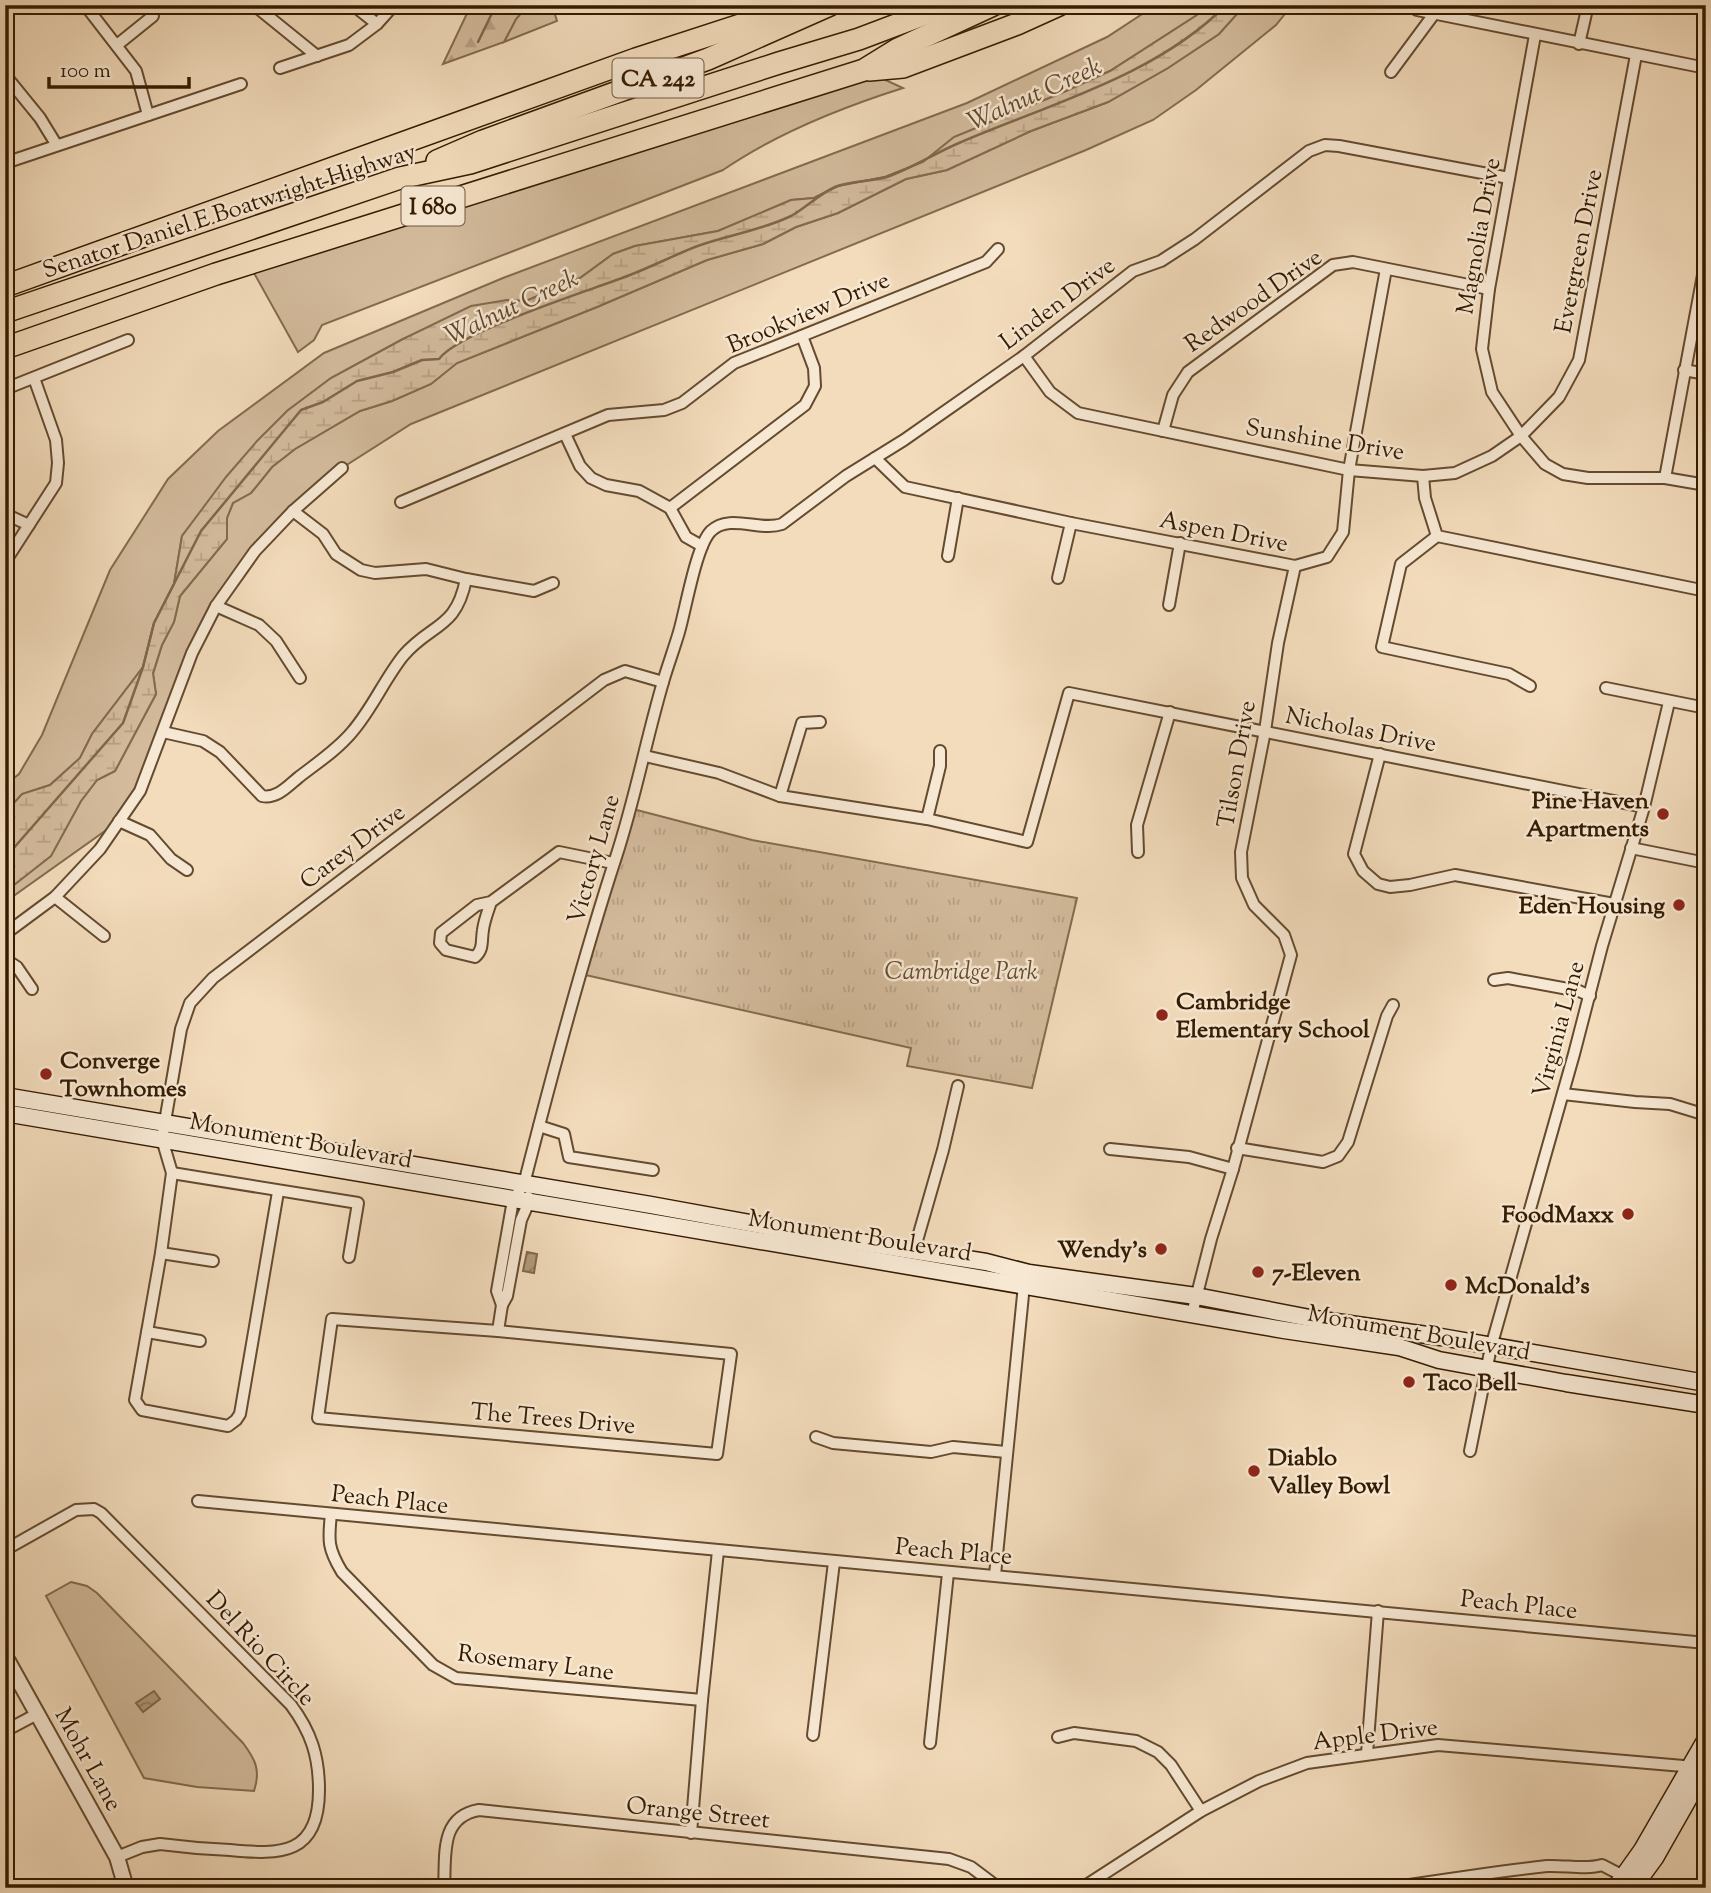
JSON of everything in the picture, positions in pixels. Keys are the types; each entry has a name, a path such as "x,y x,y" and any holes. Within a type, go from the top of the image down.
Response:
{"highway":[{"path":"454,124 494,103 583,66 752,5"},
{"path":"5,286 636,59 802,5"},
{"name":"CA 242","path":"400,177 483,141 708,59 830,5"},
{"name":"Senator Daniel E Boatwright Highway","path":"5,312 400,177 470,163 859,39 949,5"},
{"name":"I 680","path":"5,348 216,274 864,70 898,49 993,5"},
{"path":"864,70 903,67 1017,24 1059,5"},
{"name":"I 680","path":"5,326 195,259 440,180 470,163"}],"main road":[{"name":"Monument Boulevard","path":"5,1096 164,1131 233,1153 360,1172 1284,1330 1399,1347 1438,1360 1706,1405"},
{"name":"Monument Boulevard","path":"5,1114 164,1131 524,1184 986,1262 1029,1273 1196,1296 1698,1382"},
{"path":"1566,1383 1599,1366"},
{"path":"1620,1391 1650,1387 1677,1389 1698,1382"},
{"path":"1626,1884 1642,1850 1706,1739"},
{"path":"1626,1884 1656,1858 1706,1768"}],"street":[{"path":"85,5 136,71 148,115"},
{"path":"254,5 317,55"},
{"path":"353,5 377,24"},
{"path":"280,68 349,45 377,24 394,5"},
{"path":"1579,44 1588,5"},
{"path":"1417,10 1706,68"},
{"path":"1391,72 1434,14"},
{"path":"117,45 153,16"},
{"name":"Magnolia Drive","path":"1521,436 1492,392 1482,349 1489,289 1535,35"},
{"name":"Evergreen Drive","path":"1521,436 1559,397 1579,360 1636,55"},
{"path":"5,75 40,118 56,144"},
{"path":"5,163 241,83"},
{"name":"Linden Drive","path":"702,547 709,533 728,522 771,528 782,524 846,476 904,440 1024,356 1133,271 1161,261 1195,239 1309,151 1325,145 1339,146 1509,177"},
{"name":"Brookview Drive","path":"401,502 608,415 664,410 682,403 734,363 986,262 998,249"},
{"path":"1665,478 1706,260"},
{"name":"Redwood Drive","path":"1163,431 1173,395 1188,372 1333,265 1353,262 1489,289"},
{"name":"Aspen Drive","path":"875,458 905,487 1071,523 1295,566 1327,557 1343,532 1349,470 1386,269"},
{"path":"670,508 805,405 815,386 814,368 802,336"},
{"path":"5,389 128,340"},
{"name":"Sunshine Drive","path":"1024,356 1050,392 1077,413 1349,470 1423,476 1455,473 1492,456 1521,436"},
{"path":"1684,370 1706,374"},
{"path":"5,562 56,483 56,440 34,378"},
{"path":"565,434 580,466 591,478 606,485 639,491 670,508 686,537 702,547"},
{"path":"1521,436 1545,464 1563,474 1588,478 1665,478 1706,485"},
{"path":"5,934 55,897 100,849 140,791 192,653 216,606 255,551 293,511 342,468"},
{"path":"1423,476 1425,498 1437,536"},
{"path":"948,556 958,498"},
{"path":"293,511 323,534 336,554 361,570 375,573 426,569 534,591 553,583"},
{"path":"5,514 29,525"},
{"path":"1058,578 1071,523"},
{"path":"1530,686 1509,674 1382,647 1401,564 1437,536 1706,591"},
{"path":"1169,605 1180,543"},
{"name":"Victory Lane","path":"524,1184 702,547"},
{"name":"Tilson Drive","path":"1237,1148 1291,955 1284,934 1254,905 1242,878 1241,852 1265,731 1278,643 1295,566"},
{"path":"163,732 203,741 231,763 262,796 276,795 338,748 354,730 404,655 422,638 449,620 462,597 466,579"},
{"path":"216,606 259,625 276,641 300,678"},
{"name":"Carey Drive","path":"164,1131 181,1029 190,1003 213,978 604,680 625,671 663,682"},
{"path":"1606,688 1706,708"},
{"name":"Nicholas Drive","path":"927,819 1027,842 1069,693 1644,807"},
{"name":"Virginia Lane","path":"1470,1451 1492,1347 1614,904 1644,807 1669,702"},
{"path":"1138,852 1137,825 1170,712"},
{"path":"780,796 802,723 820,722"},
{"path":"645,756 719,774 780,796 927,819 940,766 940,751"},
{"path":"1380,754 1354,854 1363,871 1378,884 1390,887 1410,886 1455,875 1614,904"},
{"path":"119,821 150,835 171,859 187,870"},
{"path":"1631,848 1706,863"},
{"path":"491,902 483,929 482,951 478,955 475,957 443,947 440,933 477,905 491,902 559,852 613,863"},
{"path":"55,897 104,936"},
{"path":"5,959 17,967 32,989"},
{"path":"1494,980 1507,978 1579,991 1590,996"},
{"path":"1192,1314 1237,1148 1323,1162 1338,1156 1348,1142 1387,1016 1393,1005"},
{"path":"914,1251 941,1158 958,1086"},
{"path":"1563,1094 1670,1104 1706,1115"},
{"path":"539,1126 564,1134 569,1157 653,1170"},
{"path":"164,1131 172,1173 135,1400 142,1410 228,1426 240,1414 278,1192"},
{"path":"1110,1149 1189,1157 1233,1169"},
{"path":"172,1173 358,1203 349,1257"},
{"path":"502,1305 497,1291 524,1184"},
{"path":"498,1331 521,1220 521,1201"},
{"path":"161,1253 214,1261"},
{"path":"995,1575 1024,1285"},
{"name":"The Trees Drive","path":"332,1319 498,1331 731,1354 717,1454 318,1418 332,1319"},
{"path":"147,1332 200,1341"},
{"path":"816,1437 833,1443 932,1452 953,1447 1006,1452"},
{"name":"Peach Place","path":"198,1501 1706,1643"},
{"name":"Del Rio Circle","path":"5,1550 76,1510 94,1509 101,1513 277,1690 302,1720 311,1737 319,1765 319,1798 315,1819 297,1844 289,1849 266,1853 151,1845 117,1857"},
{"name":"Rosemary Lane","path":"331,1514 328,1543 342,1572 433,1665 446,1674 456,1678 702,1700"},
{"path":"691,1833 718,1551"},
{"path":"813,1735 835,1562"},
{"path":"930,1743 948,1573"},
{"path":"1367,1753 1378,1611"},
{"name":"Mohr Lane","path":"5,1656 117,1857 126,1888"},
{"path":"5,1731 37,1714"},
{"path":"1058,1737 1074,1733 1136,1741 1158,1752 1171,1765 1202,1811"},
{"name":"Apple Drive","path":"1082,1888 1202,1811 1259,1781 1307,1763 1438,1745 1706,1768"},
{"name":"Orange Street","path":"444,1888 447,1839 452,1825 459,1817 479,1810 948,1859 971,1867 999,1888"},
{"path":"1389,1888 1563,1865 1602,1865 1626,1884"}],"green space":[{"path":"471,5 528,5 516,19 504,42 443,64"},
{"path":"528,5 552,5 557,21 504,42 516,19"},
{"path":"1156,5 1207,5 1197,15 1110,71 954,137 923,162 885,177 838,186 814,198 791,200 718,231 635,246 613,254 580,278 526,301 507,300 403,339 331,378 287,411 182,536 174,584 154,623 143,667 92,734 80,758 50,785 22,794 7,811 5,785 19,774 42,735 110,570 168,479 218,431 324,353 503,278 967,103 1107,37"},
{"path":"1207,5 1245,5 1219,34 1168,68 1108,102 1031,131 947,170 906,179 838,213 796,227 763,244 707,260 457,363 431,384 360,411 295,449 272,467 251,493 233,503 227,518 227,539 180,596 174,622 162,645 153,673 156,694 115,771 97,780 81,801 51,856 5,892 5,813 22,794 50,785 80,758 92,734 143,667 154,623 174,584 182,536 257,441 287,411 331,378 471,306 507,300 526,301 580,278 613,254 635,246 718,231 791,200 814,198 838,186 885,177 923,162 954,137 1110,71 1197,15"},
{"path":"1245,5 1292,5 1276,25 1196,90 1153,120 1086,150 411,424 342,468 293,511 216,606 140,791 119,821 5,902 5,892 51,855 81,801 97,780 115,771 156,694 153,674 162,645 174,622 180,596 227,539 227,518 233,503 251,493 272,467 295,449 360,411 431,384 457,363 707,260 763,244 796,227 838,213 906,179 947,170 1031,131 1108,102 1168,68 1219,34"},
{"path":"864,70 903,88 810,123 764,145 723,170 322,325 314,340 298,352 249,264"},
{"name":"Cambridge Park","path":"629,808 752,840 1077,898 1032,1088 907,1066 911,1048 581,974"},
{"path":"71,1582 87,1586 97,1593 243,1743 256,1765 254,1791 197,1787 144,1778 46,1596"}],"water":[{"path":"527,1252 537,1254 534,1273 523,1271"},
{"path":"154,1691 160,1699 143,1712 136,1703"}],"waterway":[{"path":"478,42 496,5"},
{"name":"Walnut Creek","path":"5,858 123,723 143,667 154,623 201,531 301,410 323,402 357,381 393,372 422,360 439,359 451,348 496,325 695,247 779,221 797,213 835,187 881,179 897,173 959,143 1100,86 1167,51 1198,30 1226,5"}],"place":[{"name":"Pine Haven Apartments","path":"1663,814"},
{"name":"Eden Housing","path":"1679,905"},
{"name":"Cambridge Elementary School","path":"1162,1015"},
{"name":"Converge Townhomes","path":"46,1074"},
{"name":"FoodMaxx","path":"1628,1214"},
{"name":"Wendy's","path":"1161,1249"},
{"name":"7-Eleven","path":"1258,1272"},
{"name":"McDonald's","path":"1451,1285"},
{"name":"Taco Bell","path":"1409,1382"},
{"name":"Diablo Valley Bowl","path":"1254,1471"}]}
